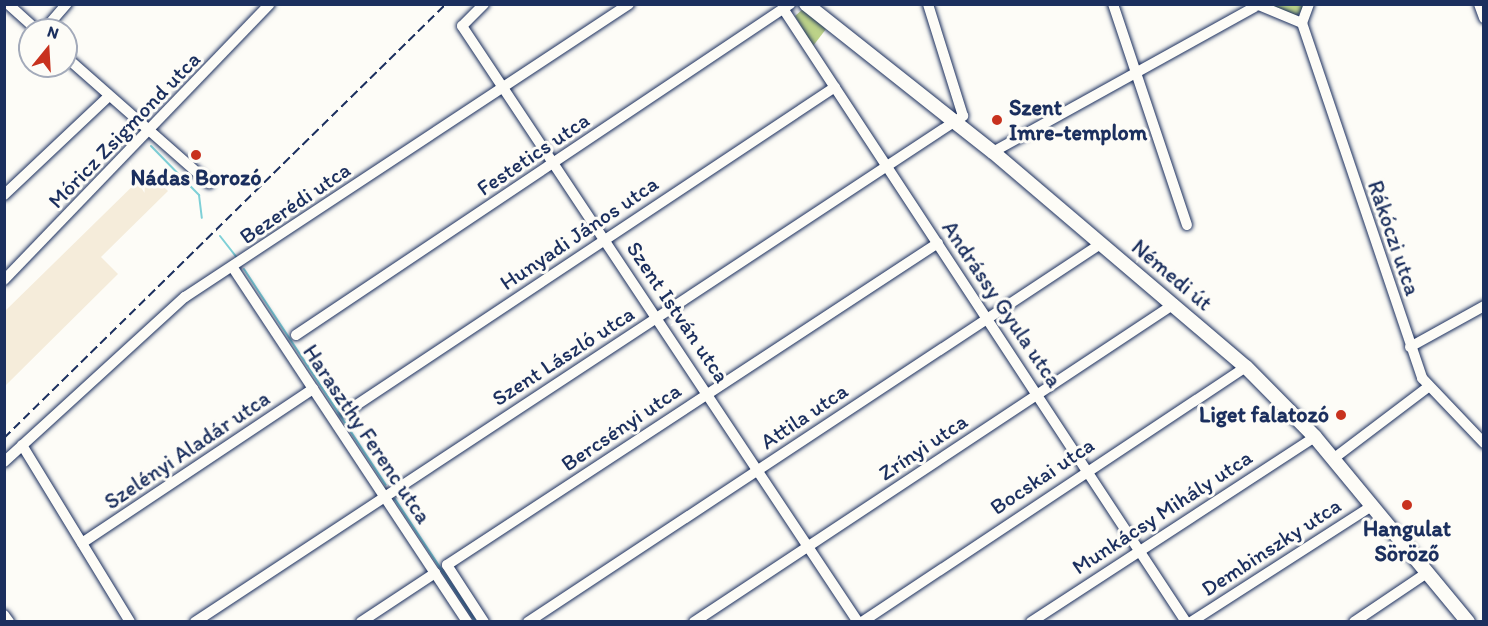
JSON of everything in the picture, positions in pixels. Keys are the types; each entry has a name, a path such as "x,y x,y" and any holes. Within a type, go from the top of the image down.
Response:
{"main road":[{"name":"Némedi út","path":"806,4 993,152 1246,367 1315,437 1468,621"}],"street":[{"path":"8,4 24,18"},
{"path":"55,18 67,4"},
{"name":"Móricz Zsigmond utca","path":"4,280 150,134 270,4"},
{"name":"Szent István utca","path":"484,4 462,26 860,621"},
{"name":"Bezerédi utca","path":"4,462 148,325 629,4"},
{"path":"928,4 964,114 951,119"},
{"path":"1113,4 1187,225"},
{"path":"993,152 1256,6 1302,23 1309,4"},
{"path":"1479,4 1484,18"},
{"name":"Andrássy Gyula utca","path":"787,7 835,87 886,165 1039,393 1139,550 1189,621"},
{"name":"Festetics utca","path":"296,335 787,7"},
{"name":"Rákóczi utca","path":"1302,23 1410,347 1427,388 1484,443"},
{"path":"78,68 150,134 209,183"},
{"name":"Hunyadi János utca","path":"346,412 835,87"},
{"path":"4,195 108,97"},
{"name":"Szent László utca","path":"195,621 658,317 951,119"},
{"name":"Bercsényi utca","path":"484,621 447,565 938,243"},
{"name":"Attila utca","path":"528,621 1102,243"},
{"name":"Haraszthy Ferenc utca","path":"233,268 468,621"},
{"name":"Zrínyi utca","path":"694,621 1174,304"},
{"path":"1410,347 1484,306"},
{"name":"Bocskai utca","path":"860,621 1086,469 1246,367"},
{"path":"1333,459 1427,388"},
{"name":"Szelényi Aladár utca","path":"82,543 313,389"},
{"name":"Munkácsy Mihály utca","path":"1031,621 1315,437"},
{"path":"22,445 130,621"},
{"name":"Dembinszky utca","path":"1189,621 1372,506"},
{"path":"1354,621 1428,572"},
{"path":"361,621 435,573"},
{"path":"4,615 9,621"}],"shaded area":[{"path":"148,171 168,191 101,257 118,274 5,386 5,311"}],"green space":[{"path":"1263,5 1306,5 1296,17"},
{"path":"803,9 826,29 813,46 795,16"}],"waterway":[{"path":"151,146 199,195 202,218"},
{"path":"220,236 237,258"},
{"path":"244,269 386,485"},
{"path":"395,499 476,622"}],"railway":[{"path":"4,438 446,4"}],"place":[{"name":"Szent Imre-templom","path":"997,120"},
{"name":"Nádas Borozó","path":"196,155"},
{"name":"Liget falatozó","path":"1341,415"},
{"name":"Hangulat Söröző","path":"1407,505"}]}
